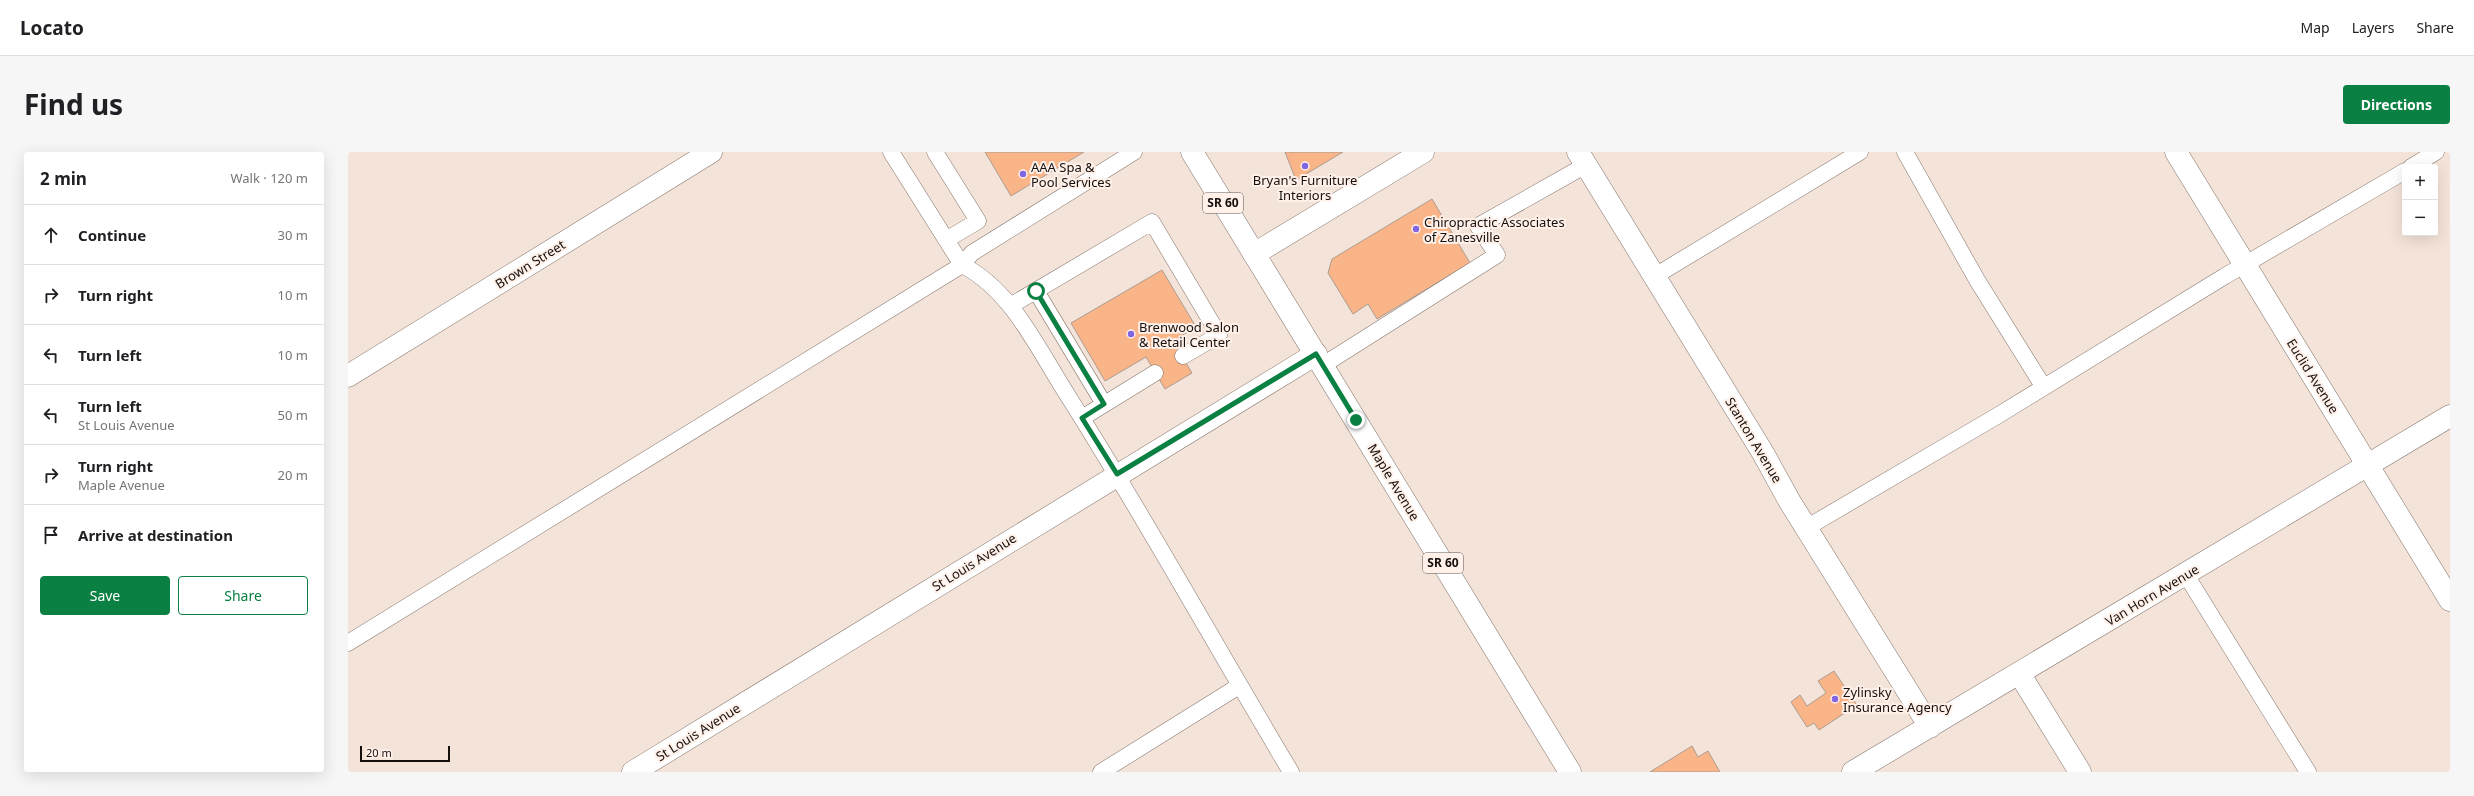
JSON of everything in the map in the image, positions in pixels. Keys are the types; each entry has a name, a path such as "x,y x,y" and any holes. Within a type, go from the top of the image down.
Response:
{"street":[{"name":"Brown Street","path":"348,376 711,152"},
{"name":"Maple Avenue","path":"1192,152 1570,772"},
{"path":"1254,254 1423,152"},
{"name":"Euclid Avenue","path":"2176,152 2450,600"},
{"name":"Stanton Avenue","path":"1582,158 1806,528 1930,727"},
{"name":"St Louis Avenue","path":"633,772 1117,474 1319,360"},
{"name":"Van Horn Avenue","path":"1853,772 2019,672 2186,575 2450,416"},
{"path":"2019,672 2080,772"}],"lane":[{"path":"891,152 962,265 981,274 1010,306 1117,474 1291,772"},
{"path":"935,152 978,221 946,240"},
{"path":"348,643 962,265 972,253 1134,152"},
{"path":"1654,276 1860,152"},
{"path":"1904,152 1978,280 2043,386"},
{"path":"2416,164 2436,152"},
{"path":"1319,360 1497,254 1478,226 1582,158"},
{"path":"1806,528 1997,416 2043,386 2244,265 2402,173"},
{"path":"1010,306 1152,222 1219,335 1183,356"},
{"path":"1036,291 1104,404"},
{"path":"1082,418 1155,373"},
{"path":"2186,575 2308,772"},
{"path":"1101,772 1240,686"}],"building":[{"name":"AAA Spa & Pool Services","path":"985,152 1084,152 1011,196"},
{"name":"Bryan's Furniture Interiors","path":"1285,152 1343,152 1296,180"},
{"name":"Chiropractic Associates of Zanesville","path":"1432,199 1470,263 1377,319 1368,304 1353,314 1328,273 1332,259"},
{"name":"Brenwood Salon & Retail Center","path":"1162,270 1196,327 1173,341 1192,373 1165,389 1146,357 1105,381 1071,323"},
{"name":"Zylinsky Insurance Agency","path":"1834,671 1857,705 1819,730 1814,723 1807,727 1791,702 1800,695 1807,706 1826,693 1818,681"},
{"path":"1692,746 1698,757 1708,751 1720,772 1650,772"}],"place":[{"name":"Bryan's Furniture Interiors","path":"1305,166"},
{"name":"AAA Spa & Pool Services","path":"1023,174"},
{"name":"Chiropractic Associates of Zanesville","path":"1416,229"},
{"name":"Brenwood Salon & Retail Center","path":"1131,334"},
{"name":"Zylinsky Insurance Agency","path":"1835,699"}],"route":[{"path":"1036,291 1104,404 1082,418 1117,474 1316,354 1356,420"}]}
